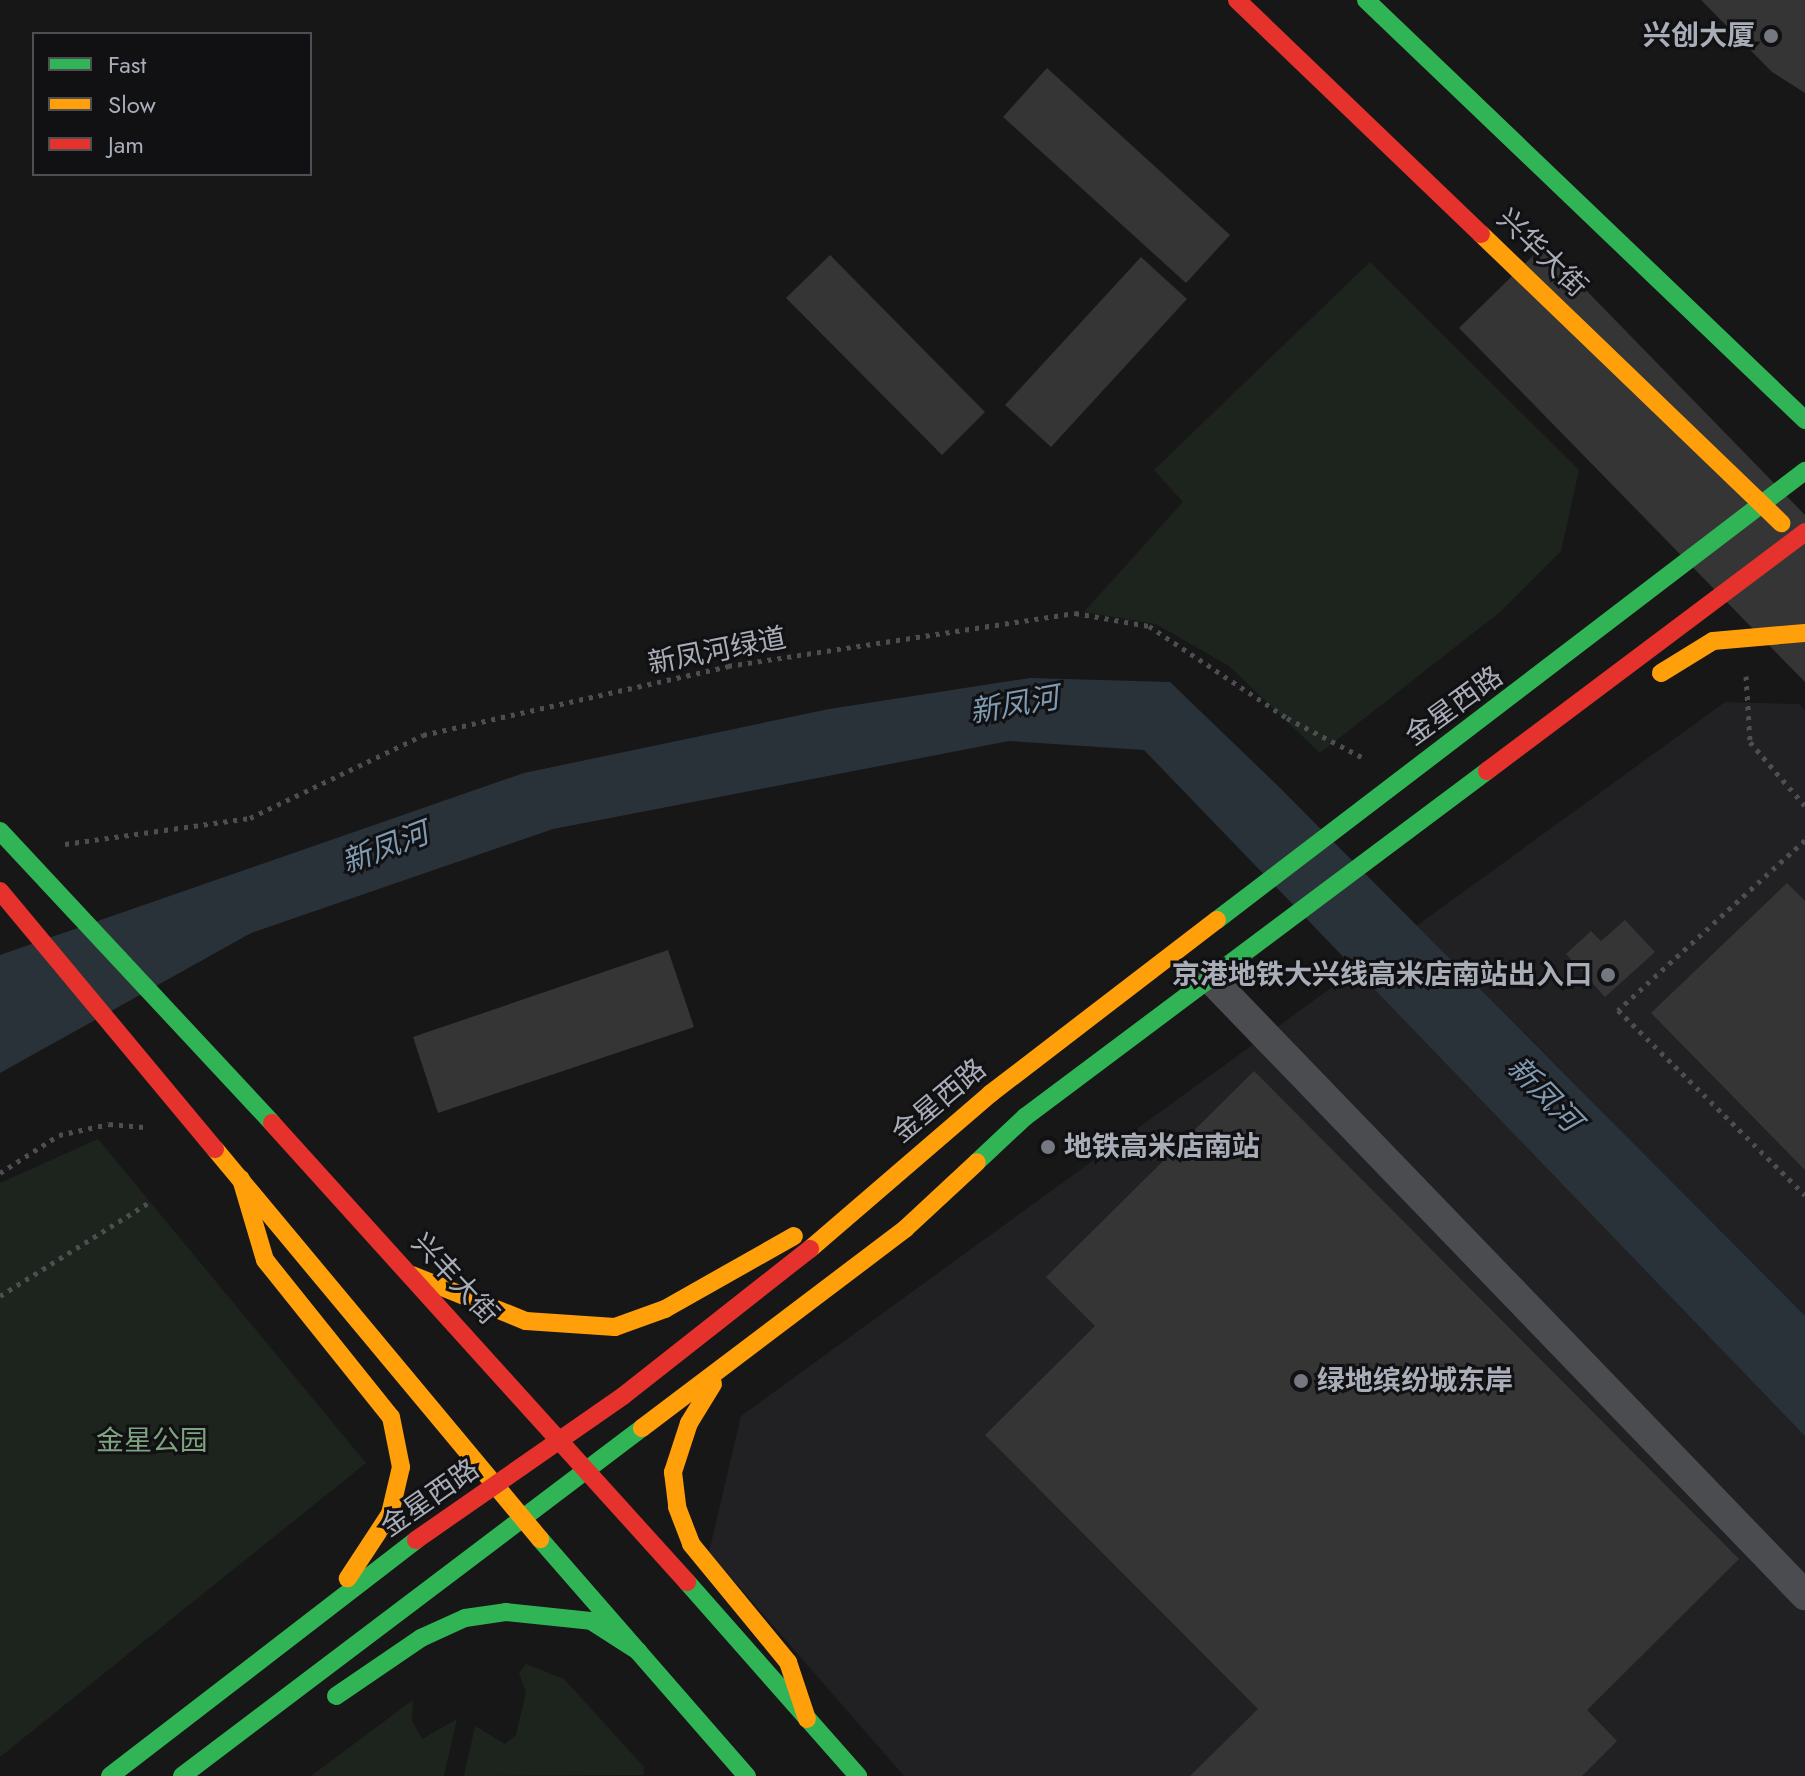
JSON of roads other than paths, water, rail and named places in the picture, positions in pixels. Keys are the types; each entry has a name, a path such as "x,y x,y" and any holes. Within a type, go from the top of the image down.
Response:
{"main road":[{"name":"兴华大街","path":"1237,0 1802,540"},
{"path":"1366,0 1805,420"},
{"name":"金星西路","path":"110,1776 319,1615 560,1441 789,1267 864,1201 1228,909 1805,471"},
{"path":"182,1776 905,1229 973,1159 1254,942 1802,540"},
{"path":"1534,737 1637,685 1713,641 1743,635 1805,633"},
{"name":"兴丰大街","path":"0,831 174,1023 412,1275 858,1776"},
{"path":"0,891 496,1487 747,1776"},
{"path":"241,1179 265,1260 391,1417 401,1467 390,1514 319,1615"},
{"path":"412,1275 526,1321 615,1327 665,1309 864,1201"},
{"path":"722,1369 689,1423 673,1472 677,1507 691,1544 788,1662 807,1719"},
{"path":"316,1709 421,1638 465,1618 560,1613 591,1621 638,1651"},
{"path":"199,1763 252,1747"}],"street":[{"path":"1209,977 1805,1595"}],"water":[{"name":"新凤河","path":"1030,678 1170,682 1277,785 1805,1316 1805,1436 1144,750 1009,741 553,829 251,933 0,1073 0,955 524,773 829,709"}],"place":[{"name":"兴创大厦","path":"1771,36"},
{"name":"京港地铁大兴线高米店南站出入口","path":"1608,975"},
{"name":"地铁高米店南站","path":"1048,1147"},
{"name":"绿地缤纷城东岸","path":"1301,1381"}],"park label":[{"name":"金星公园","path":"152,1441"}]}
